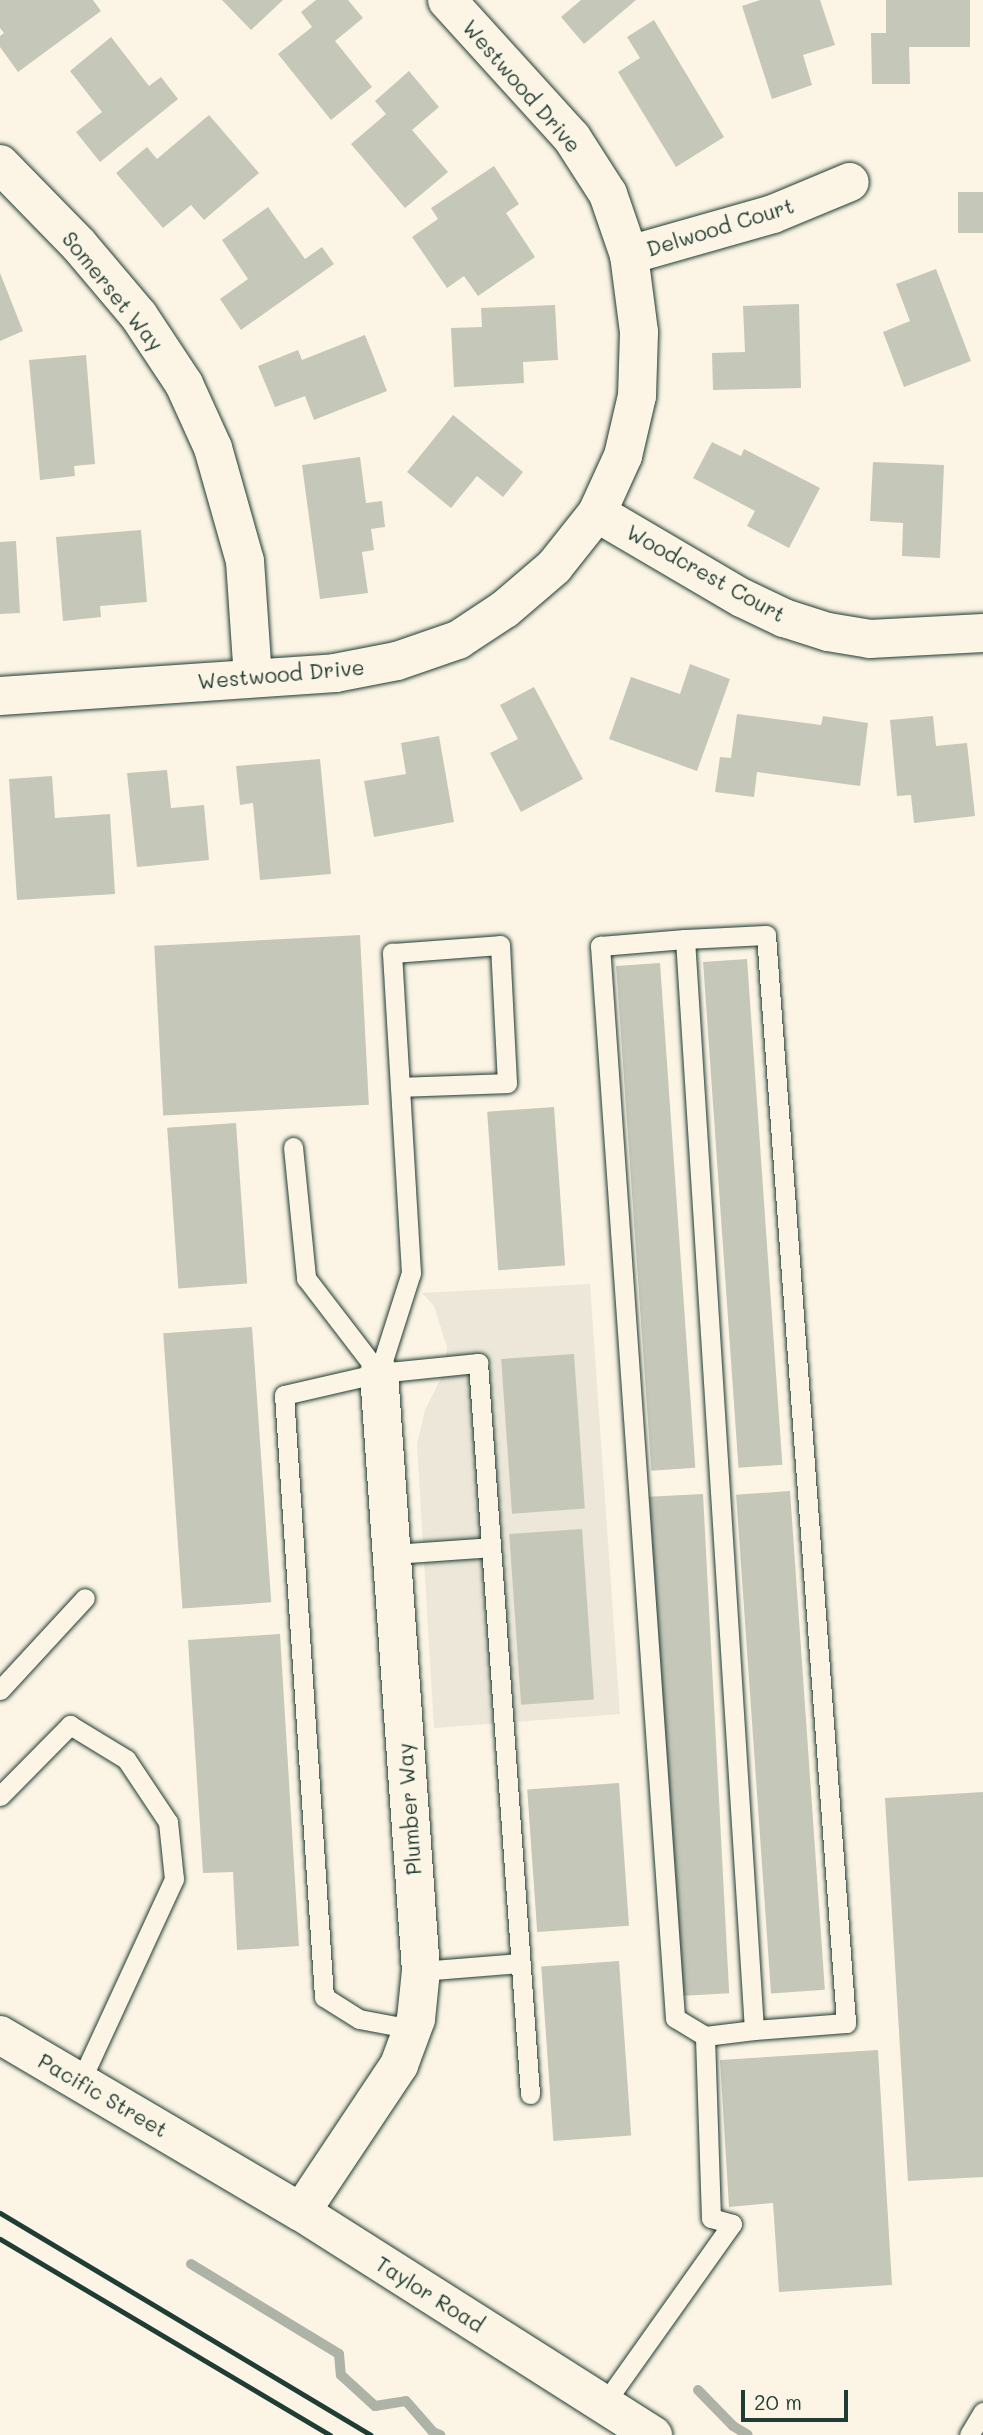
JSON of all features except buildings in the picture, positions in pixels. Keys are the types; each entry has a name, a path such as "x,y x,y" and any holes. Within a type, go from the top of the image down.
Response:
{"street":[{"name":"Westwood Drive","path":"0,696 335,673 397,661 458,640 505,609 554,567 597,513 623,456 637,396 639,332 629,255 608,194 572,138 447,0"},
{"name":"Somerset Way","path":"0,164 79,245 122,296 184,384 214,448 245,561 253,677"},
{"name":"Delwood Court","path":"629,255 773,214 850,182"},
{"name":"Woodcrest Court","path":"597,513 742,598 784,618 828,632 870,639 983,633"},
{"name":"Plumber Way","path":"301,2212 399,2065 416,2019 421,1971 379,1373"},
{"name":"Pacific Street","path":"0,2035 206,2156"},
{"name":"Taylor Road","path":"206,2156 301,2212 653,2435"}],"lane":[{"path":"766,935 846,2023 754,2030 705,2036 675,2018 600,946 766,935"},
{"path":"685,939 754,2030"},
{"path":"379,1373 411,1273 392,953 500,945 507,1083 400,1087"},
{"path":"293,1147 306,1278 379,1373"},
{"path":"412,2029 359,2019 324,1997 285,1395 379,1373 478,1363 530,2094"},
{"path":"392,1554 491,1547"},
{"path":"0,1690 85,1598"},
{"path":"0,1796 70,1725 126,1759 168,1822 174,1879 80,2082"},
{"path":"421,1971 520,1963"},
{"path":"604,2404 732,2224 711,2218 705,2036"},
{"path":"969,2435 983,2412"}],"shaded area":[{"path":"590,1284 620,1714 434,1728 417,1444 425,1410 443,1374 447,1347 434,1306 422,1293"}],"waterway":[{"path":"191,2264 339,2354 341,2375 375,2406 406,2401 433,2432 440,2435"},
{"path":"698,2390 733,2426 748,2435"}],"railway":[{"path":"0,2213 371,2435"},
{"path":"0,2239 330,2435"}]}
